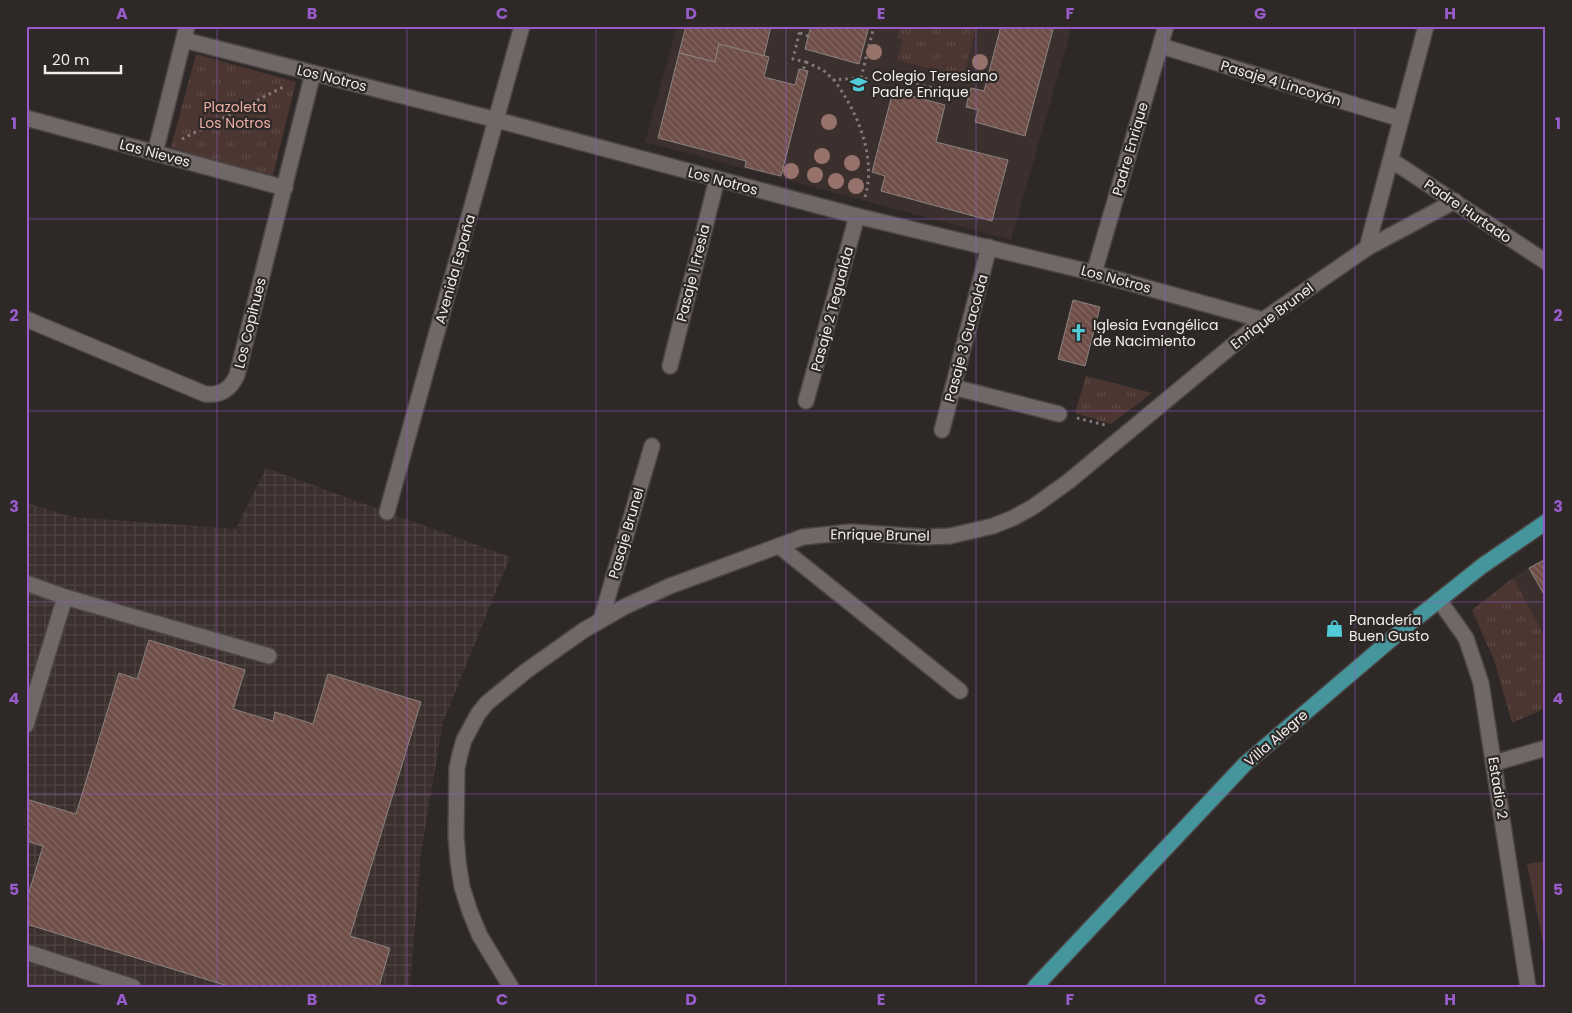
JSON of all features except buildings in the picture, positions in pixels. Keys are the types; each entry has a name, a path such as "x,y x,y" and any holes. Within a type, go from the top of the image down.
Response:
{"main road":[{"name":"Villa Alegre","path":"1035,987 1245,764 1408,624 1482,566 1546,522"}],"street":[{"name":"Avenida España","path":"388,512 522,26"},
{"name":"Padre Enrique","path":"1094,272 1166,26"},
{"path":"1367,248 1426,26"},
{"name":"Los Notros","path":"185,33 312,73 857,216 1094,272 1263,320"},
{"path":"154,153 185,33"},
{"name":"Pasaje 4 Lincoyán","path":"1160,46 1401,119"},
{"name":"Los Copihues","path":"26,319 204,394 210,395 222,392 231,386 237,375 285,188 312,73"},
{"name":"Las Nieves","path":"26,118 285,188"},
{"name":"Padre Hurtado","path":"1390,160 1546,262"},
{"name":"Pasaje 1 Fresia","path":"670,366 717,179"},
{"name":"Enrique Brunel","path":"511,987 480,936 462,887 456,835 457,768 470,726 488,703 526,671 554,650 626,606 670,586 803,538 827,534 876,533 926,537 950,536 993,526 1033,507 1051,495 1129,432 1263,320 1367,248 1454,201"},
{"name":"Pasaje 2 Tegualda","path":"806,402 857,216"},
{"name":"Pasaje 3 Guacolda","path":"942,430 989,247"},
{"path":"953,387 1059,414"},
{"name":"Pasaje Brunel","path":"601,620 652,446"},
{"path":"779,546 960,691"},
{"path":"26,583 65,597 269,656"},
{"path":"26,725 65,597"},
{"name":"Estadio 2","path":"1439,600 1466,638 1481,683 1528,987"},
{"path":"1494,763 1546,748"},
{"path":"26,952 133,987"}],"path":[{"path":"802,26 793,59 806,62 822,70 834,80 844,93 855,114 865,146 866,194 857,216"},
{"path":"861,78 874,26"},
{"path":"800,33 808,36"},
{"path":"804,70 806,62"},
{"path":"154,153 312,73"},
{"path":"834,80 861,78 907,82 968,98"},
{"path":"1059,414 1129,432"}],"shaded area":[{"name":"Colegio Teresiano Padre Enrique","path":"677,26 1072,26 1011,240 645,142"},
{"path":"266,468 510,557 443,722 421,853 410,987 26,987 26,503 73,517 236,529"},
{"path":"1546,556 1546,638 1513,578"}],"green space":[{"path":"901,26 976,26 964,77 897,60 903,40 897,38"},
{"name":"Plazoleta Los Notros","path":"196,54 296,82 272,179 171,147"},
{"path":"1086,376 1152,393 1111,424 1075,413"},
{"path":"1513,578 1546,638 1546,708 1512,723 1494,660 1472,610"},
{"path":"1546,861 1546,958 1527,864"}],"place":[{"name":"Colegio Teresiano Padre Enrique","path":"858,84"},
{"name":"Iglesia Evangélica de Nacimiento","path":"1079,333"},
{"name":"Panadería Buen Gusto","path":"1335,628"}]}
